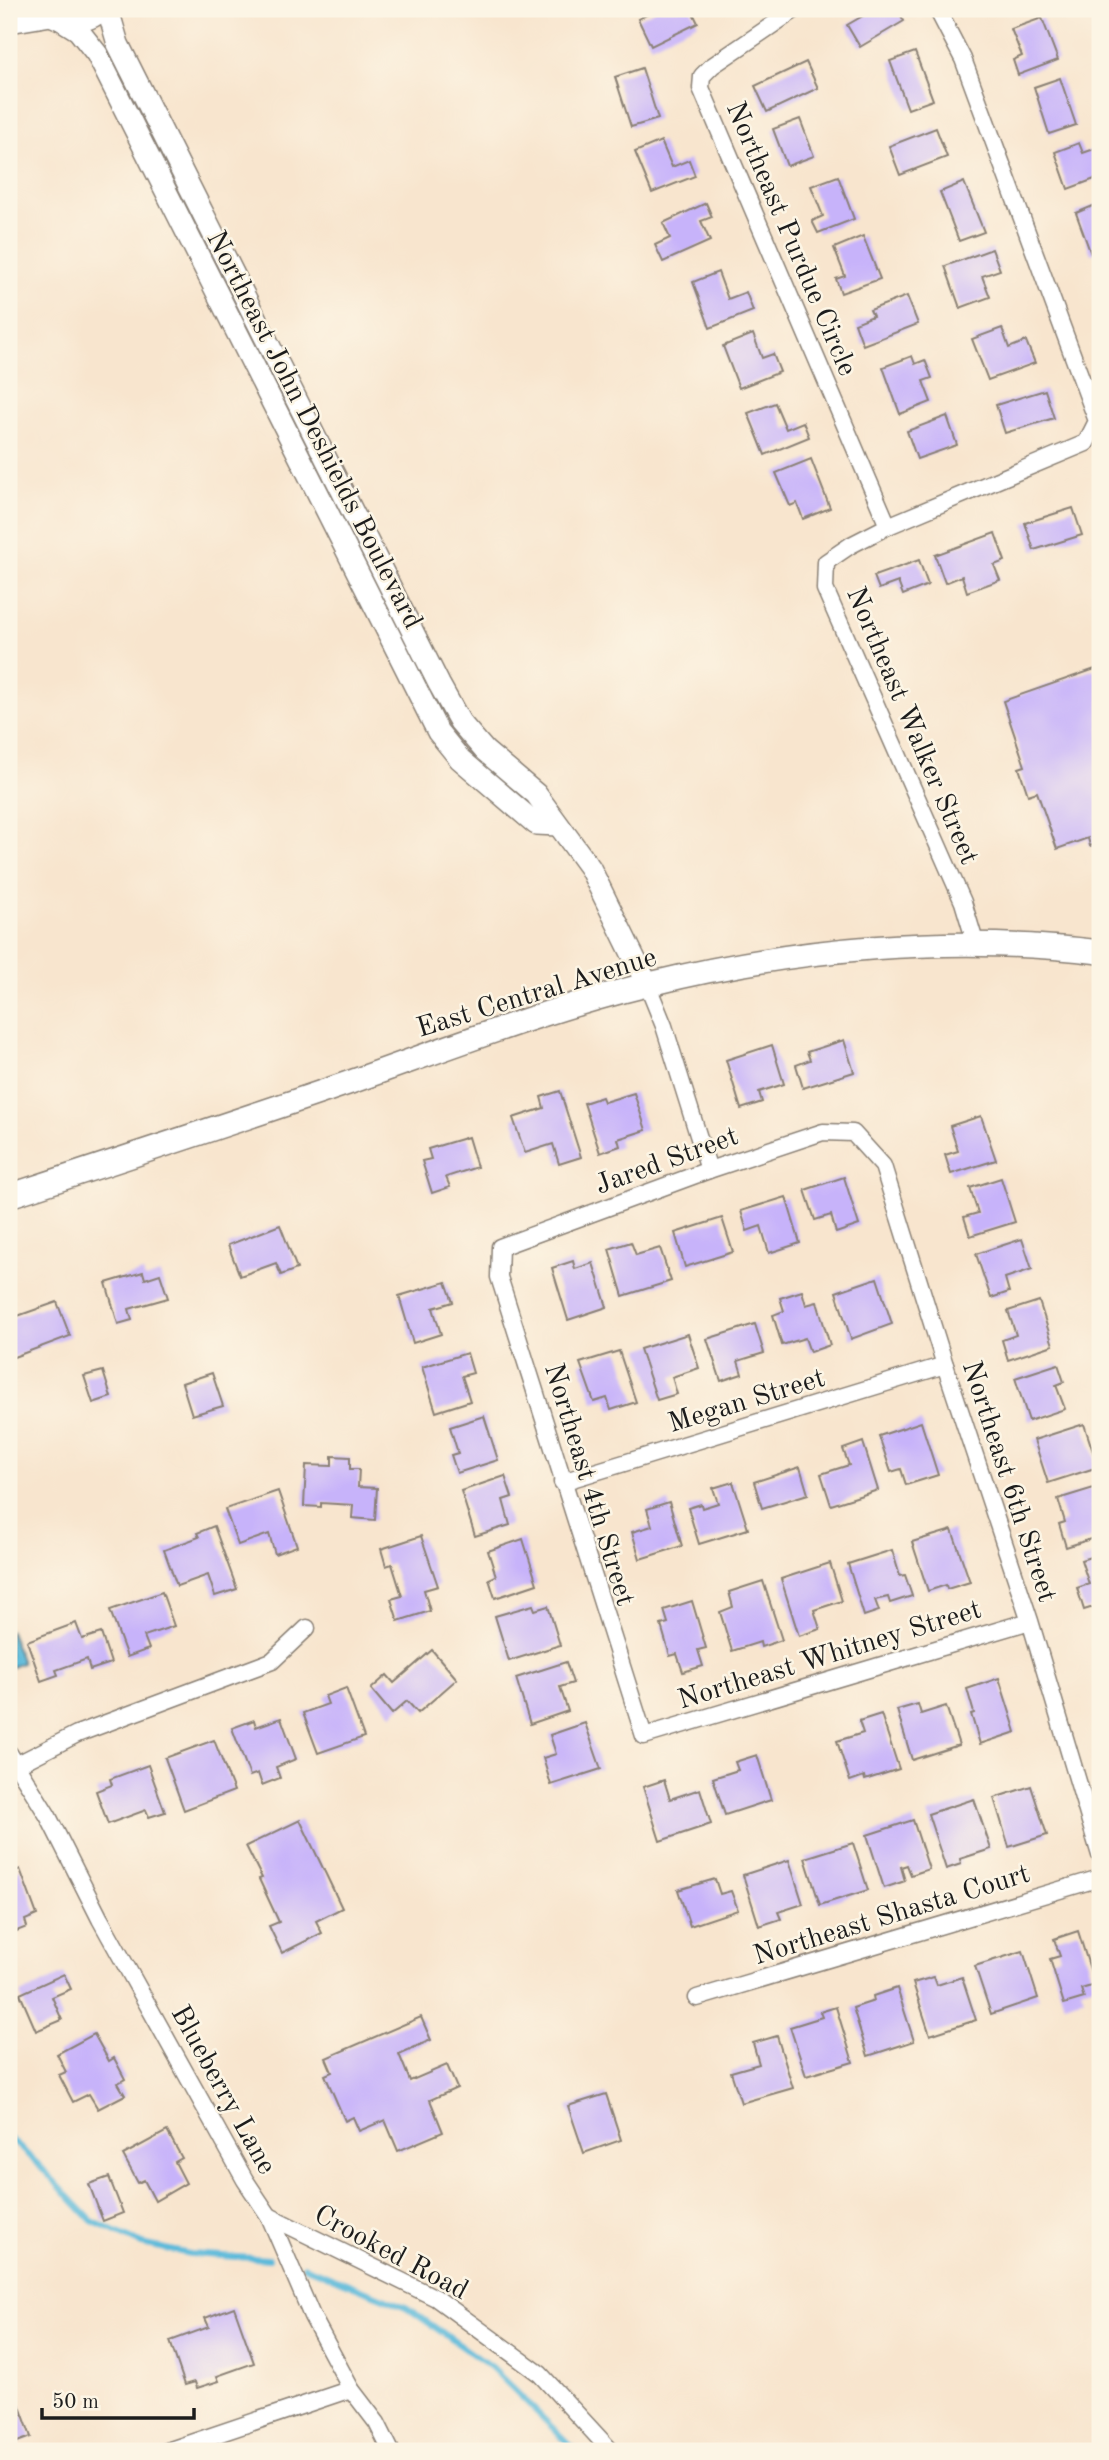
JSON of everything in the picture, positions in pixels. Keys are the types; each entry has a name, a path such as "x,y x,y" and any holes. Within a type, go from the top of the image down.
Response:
{"main road":[{"name":"East Central Avenue","path":"9,1196 537,1017 647,985 766,960 886,947 976,945 1055,947 1100,952"}],"street":[{"path":"9,22 52,15 80,22 103,9"},
{"name":"Northeast John Deshields Boulevard","path":"110,9 118,44 444,694 460,722 485,751 536,794 590,868 647,985"},
{"name":"Northeast Purdue Circle","path":"796,9 712,66 702,76 701,88 888,526"},
{"name":"Northeast Walker Street","path":"937,9 963,59 1097,421 1086,443 888,526 851,545 826,562 825,589 963,902 976,945"},
{"name":"Northeast John Deshields Boulevard","path":"52,15 78,30 97,54 438,732 460,759 536,824 558,825"},
{"path":"647,985 664,1026 709,1170"},
{"name":"Jared Street","path":"500,1247 709,1170 823,1132 853,1133"},
{"name":"Northeast 6th Street","path":"853,1133 883,1166 945,1366 1030,1621 1100,1854"},
{"name":"Northeast 4th Street","path":"500,1247 499,1278 644,1736"},
{"name":"Megan Street","path":"562,1482 945,1366"},
{"name":"Northeast Whitney Street","path":"644,1736 1030,1621"},
{"path":"13,1759 272,1661 307,1628"},
{"name":"Blueberry Lane","path":"13,1759 48,1816 100,1919 238,2168 269,2216 312,2316 351,2389 377,2423 391,2451"},
{"name":"Northeast Shasta Court","path":"697,1998 1100,1878"},
{"name":"Crooked Road","path":"269,2216 436,2298 540,2374 611,2451"},
{"path":"167,2451 351,2389"}],"water":[{"path":"9,1632 22,1663 9,1668"}],"building":[{"path":"658,9 691,9 698,23 651,46 638,19"},
{"path":"875,9 897,9 904,21 860,47 847,25"},
{"path":"1042,18 1058,60 1018,75 1013,60 1022,56 1011,29"},
{"path":"915,52 933,100 908,109 890,61"},
{"path":"806,62 818,88 767,112 755,86"},
{"path":"642,68 658,119 631,127 615,77"},
{"path":"1060,78 1076,125 1049,134 1034,87"},
{"path":"800,119 814,156 787,166 773,129"},
{"path":"936,128 947,157 900,175 889,146"},
{"path":"661,141 672,167 689,160 695,176 652,193 635,152"},
{"path":"1079,143 1083,153 1100,147 1100,177 1068,189 1055,152"},
{"path":"838,176 854,219 818,233 812,221 823,216 811,186"},
{"path":"964,182 984,232 959,241 940,192"},
{"path":"706,203 712,217 701,221 710,241 663,262 655,245 670,238 663,223"},
{"path":"1100,203 1100,251 1091,254 1076,213"},
{"path":"863,236 880,279 841,293 836,279 845,276 834,248"},
{"path":"992,249 1000,270 982,276 990,297 960,308 945,266"},
{"path":"718,272 728,299 746,292 753,311 710,328 693,282"},
{"path":"907,296 918,324 863,345 855,323 873,316 870,310"},
{"path":"1002,328 1009,348 1026,341 1035,363 988,380 972,339"},
{"path":"753,334 762,358 773,354 780,372 739,388 723,346"},
{"path":"912,356 915,364 925,360 932,378 923,381 931,402 900,414 883,367"},
{"path":"1045,390 1054,418 1005,433 996,405"},
{"path":"775,403 786,429 803,422 809,437 765,455 748,413"},
{"path":"947,416 957,445 917,459 907,431"},
{"path":"811,459 830,508 803,519 797,503 790,506 776,473"},
{"path":"1073,508 1082,535 1034,550 1025,523"},
{"path":"995,533 1005,561 994,565 1000,580 967,592 962,576 945,583 935,555"},
{"path":"919,560 928,585 903,595 898,582 879,589 874,576"},
{"path":"1095,669 1100,684 1100,843 1090,846 1088,838 1057,849 1037,792 1028,795 1019,768 1025,766 1003,701"},
{"path":"844,1040 854,1072 803,1088 796,1065 810,1060 807,1052"},
{"path":"772,1045 784,1084 759,1092 762,1102 741,1109 726,1060"},
{"path":"560,1091 581,1157 559,1164 553,1144 525,1153 513,1118 544,1108 541,1097"},
{"path":"634,1093 646,1130 618,1139 620,1146 600,1153 584,1103 602,1097 604,1102"},
{"path":"981,1116 996,1160 951,1174 945,1155 958,1151 950,1126"},
{"path":"468,1137 477,1167 446,1177 450,1187 432,1193 422,1161 431,1159 428,1149"},
{"path":"844,1177 859,1225 836,1233 831,1215 815,1220 805,1190"},
{"path":"1001,1178 1015,1222 970,1236 964,1217 978,1213 970,1188"},
{"path":"786,1197 800,1243 769,1253 761,1226 747,1231 741,1211"},
{"path":"722,1218 733,1252 685,1267 675,1233"},
{"path":"280,1225 297,1269 281,1275 276,1263 240,1276 228,1245"},
{"path":"1022,1239 1032,1269 1005,1278 1009,1292 991,1298 976,1254"},
{"path":"631,1242 636,1255 660,1248 671,1281 623,1296 609,1249"},
{"path":"573,1261 575,1269 593,1263 607,1307 568,1320 552,1268"},
{"path":"143,1272 145,1279 160,1274 168,1298 129,1309 132,1320 118,1324 106,1283"},
{"path":"877,1278 892,1324 851,1339 836,1292"},
{"path":"446,1282 453,1302 433,1308 441,1334 413,1343 399,1296"},
{"path":"802,1291 806,1305 817,1302 830,1345 810,1352 805,1338 782,1345 773,1315 784,1311 780,1298"},
{"path":"1039,1301 1053,1345 1008,1360 1002,1340 1016,1335 1008,1311"},
{"path":"57,1302 70,1336 11,1358 9,1319"},
{"path":"755,1324 764,1353 738,1361 742,1374 721,1381 707,1339"},
{"path":"688,1334 699,1368 672,1377 677,1394 657,1400 640,1349"},
{"path":"619,1351 636,1402 611,1410 607,1398 594,1402 580,1363"},
{"path":"467,1353 473,1373 462,1376 470,1401 436,1412 422,1367"},
{"path":"1058,1364 1064,1382 1056,1385 1065,1409 1029,1421 1015,1378"},
{"path":"103,1371 111,1397 93,1403 84,1376"},
{"path":"212,1373 223,1406 192,1415 182,1383"},
{"path":"484,1416 498,1460 457,1473 451,1455 458,1453 450,1427"},
{"path":"921,1422 938,1475 906,1485 901,1469 891,1472 879,1436"},
{"path":"1084,1424 1098,1467 1048,1483 1034,1440"},
{"path":"863,1442 878,1490 831,1505 821,1474 849,1465 843,1449"},
{"path":"332,1456 350,1457 350,1469 359,1469 358,1487 377,1488 375,1520 352,1518 353,1505 321,1503 321,1507 304,1506 306,1465 332,1466"},
{"path":"800,1467 808,1494 762,1508 754,1482"},
{"path":"505,1476 512,1497 503,1500 510,1525 475,1536 461,1491"},
{"path":"733,1482 748,1529 699,1544 688,1508 701,1504 702,1508 718,1503 713,1488"},
{"path":"1100,1486 1100,1536 1066,1547 1059,1524 1065,1522 1058,1499"},
{"path":"278,1491 297,1546 275,1554 269,1534 238,1545 225,1509"},
{"path":"669,1502 682,1546 640,1559 632,1532 652,1526 647,1509"},
{"path":"9,1508 14,1524 9,1526"},
{"path":"214,1526 237,1589 215,1596 208,1575 177,1586 164,1550 199,1537 197,1533"},
{"path":"952,1530 970,1582 928,1591 912,1542"},
{"path":"421,1536 438,1586 424,1590 430,1611 398,1621 391,1599 402,1596 392,1564 386,1566 381,1549"},
{"path":"523,1539 537,1584 495,1598 489,1579 496,1576 488,1551"},
{"path":"892,1550 900,1576 905,1575 912,1596 890,1603 888,1597 875,1600 879,1611 864,1616 848,1564"},
{"path":"1100,1554 1100,1605 1084,1610 1077,1588 1089,1584 1081,1560"},
{"path":"830,1563 842,1601 814,1610 820,1629 799,1636 781,1579"},
{"path":"763,1581 782,1640 761,1647 760,1642 732,1651 720,1612 733,1607 729,1592"},
{"path":"162,1592 174,1626 144,1636 149,1649 127,1657 110,1610"},
{"path":"692,1601 706,1648 698,1650 703,1666 683,1672 677,1654 670,1656 661,1625 668,1623 664,1610"},
{"path":"533,1605 535,1610 548,1606 560,1645 509,1661 495,1616"},
{"path":"76,1623 82,1639 101,1633 111,1663 90,1670 87,1659 56,1670 58,1675 41,1681 27,1641"},
{"path":"432,1650 457,1679 418,1713 407,1701 392,1714 371,1689 387,1675 394,1683"},
{"path":"566,1662 573,1683 560,1687 568,1711 530,1724 516,1678"},
{"path":"999,1678 1016,1732 980,1744 967,1689"},
{"path":"346,1688 364,1737 318,1753 303,1713 328,1704 325,1696"},
{"path":"918,1704 921,1714 946,1706 959,1745 912,1760 897,1710"},
{"path":"881,1714 899,1769 865,1780 864,1776 850,1781 837,1741 863,1733 859,1721"},
{"path":"281,1718 296,1759 276,1767 280,1778 262,1785 258,1773 250,1776 232,1728 254,1720 256,1727"},
{"path":"585,1723 601,1769 551,1785 543,1758 556,1754 550,1735"},
{"path":"214,1740 234,1791 184,1810 165,1758"},
{"path":"757,1755 771,1800 725,1815 713,1778 738,1770 735,1762"},
{"path":"148,1765 165,1812 149,1817 146,1810 108,1824 96,1791 112,1785 110,1779"},
{"path":"664,1780 670,1799 700,1789 711,1824 660,1841 643,1787"},
{"path":"1031,1786 1047,1835 1009,1847 994,1798"},
{"path":"974,1799 991,1849 960,1859 961,1864 946,1869 928,1814"},
{"path":"300,1820 342,1908 316,1921 322,1933 282,1953 269,1926 279,1922 246,1846"},
{"path":"913,1820 929,1869 911,1875 907,1865 901,1867 905,1881 884,1888 867,1835"},
{"path":"853,1843 868,1890 820,1905 805,1858"},
{"path":"789,1860 803,1904 778,1912 781,1919 759,1926 743,1875"},
{"path":"20,1869 37,1915 25,1920 27,1927 9,1934 9,1874"},
{"path":"715,1879 720,1894 731,1891 738,1910 690,1926 678,1890"},
{"path":"1078,1931 1095,1985 1081,1989 1084,1998 1064,2004 1050,1959 1060,1956 1054,1939"},
{"path":"1023,1951 1038,1998 991,2014 975,1966"},
{"path":"64,1974 71,1989 52,1997 62,2020 36,2031 20,1994"},
{"path":"934,1977 937,1985 962,1977 976,2020 930,2035 913,1983"},
{"path":"897,1988 914,2041 868,2056 853,2008 874,2001 873,1996"},
{"path":"836,2007 853,2062 806,2076 790,2027 822,2017 820,2012"},
{"path":"421,2017 431,2040 399,2054 410,2081 447,2065 457,2088 430,2100 443,2132 398,2151 385,2120 359,2131 353,2117 345,2121 325,2075 332,2072 326,2058"},
{"path":"94,2034 109,2061 114,2058 125,2079 118,2083 125,2095 98,2109 89,2094 73,2102 59,2075 66,2072 57,2054"},
{"path":"777,2036 793,2088 741,2103 731,2072 759,2064 753,2043"},
{"path":"606,2094 621,2140 584,2153 568,2106"},
{"path":"167,2131 182,2158 175,2162 186,2183 155,2201 144,2180 138,2183 123,2155"},
{"path":"109,2177 123,2213 103,2221 89,2184"},
{"path":"234,2307 254,2363 217,2376 219,2381 197,2388 195,2382 185,2385 170,2341 209,2327 205,2318"},
{"path":"9,2376 31,2437 9,2445"}],"waterway":[{"path":"9,2138 38,2164 92,2221 142,2244 190,2254 269,2259"},
{"path":"304,2266 406,2307 491,2367 576,2451"}]}
